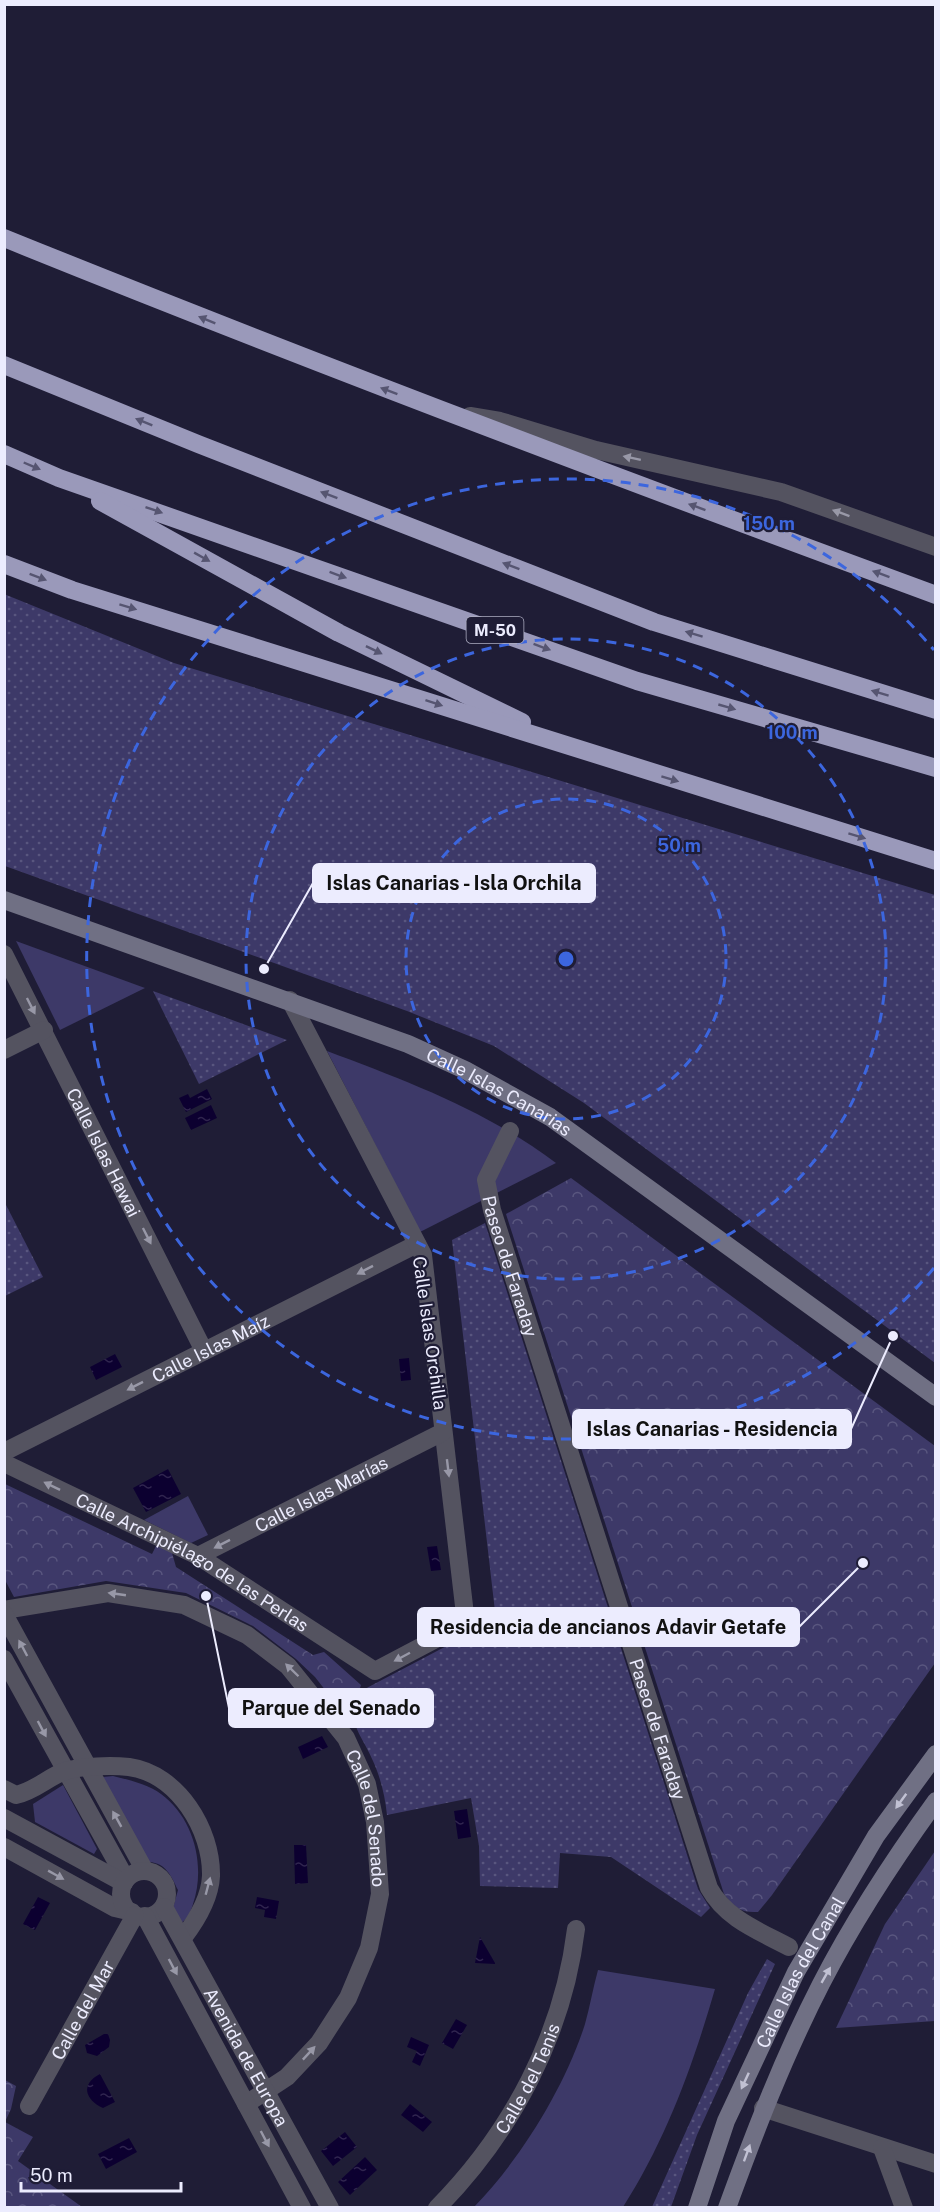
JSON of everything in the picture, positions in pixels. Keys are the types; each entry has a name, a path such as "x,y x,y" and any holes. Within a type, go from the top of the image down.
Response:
{"highway":[{"path":"4,238 253,339 936,595"},
{"path":"4,365 198,444 654,622 936,710"},
{"name":"M-50","path":"4,454 59,478 637,681 936,768"},
{"path":"59,478 339,633 530,725 615,761"},
{"path":"4,564 72,590 936,861"}],"street":[{"path":"444,412 500,421 596,450 782,492 936,547"},
{"name":"Calle Islas Canarias","path":"4,900 290,1000 408,1044 465,1070 550,1117 936,1397"},
{"name":"Calle Islas Hawai","path":"4,954 204,1351"},
{"name":"Calle Islas Orchilla","path":"290,1000 423,1256 466,1623 375,1671"},
{"path":"4,1050 44,1030"},
{"name":"Paseo de Faraday","path":"510,1131 486,1180 492,1210 709,1888 718,1903 728,1913 789,1947"},
{"name":"Calle Islas Maíz","path":"4,1452 417,1244"},
{"name":"Calle Islas Marías","path":"198,1556 443,1432"},
{"name":"Calle Archipiélago de las Perlas","path":"4,1463 198,1556 375,1671"},
{"name":"Calle del Senado","path":"4,1612 108,1593 184,1605 247,1635 288,1666 346,1738 367,1784 375,1822 380,1894 369,1948 348,1998 319,2043 287,2077 246,2104"},
{"path":"4,1612 145,1871"},
{"path":"4,1659 125,1881"},
{"name":"Calle Islas del Canal","path":"697,2208 726,2121 796,1972 876,1836 936,1754"},
{"path":"4,1789 16,1796 30,1792 65,1771 130,1767 154,1776 178,1793 200,1822 211,1877 196,1922 183,1938"},
{"name":"Calle Islas del Canal","path":"727,2208 763,2108 827,1974 910,1836 936,1801"},
{"path":"4,1818 125,1881"},
{"path":"4,1847 115,1908 137,1914 152,1916 164,1907 168,1892 162,1879 155,1873 135,1872 125,1881 121,1892 123,1904 137,1914"},
{"name":"Avenida de Europa","path":"164,1907 330,2208"},
{"name":"Avenida de Europa","path":"137,1914 246,2104 302,2208"},
{"name":"Calle del Mar","path":"29,2106 137,1914"},
{"name":"Calle del Tenis","path":"437,2208 460,2184 508,2121 530,2082 552,2029 569,1976 576,1929"},
{"path":"763,2108 936,2164"},
{"path":"882,2148 904,2208"}],"green space":[{"path":"4,594 174,663 935,895 935,1363 584,1103 494,1046 407,1011 5,866"},
{"path":"16,941 145,988 60,1030"},
{"path":"153,991 287,1040 199,1084"},
{"path":"327,1051 446,1099 530,1144 556,1163 420,1232"},
{"path":"571,1178 935,1446 935,1663 758,1912 738,1908 724,1894 506,1214"},
{"path":"4,1204 43,1277 5,1296"},
{"path":"485,1223 698,1889 710,1908 701,1917 611,1857 560,1853 558,1888 480,1886 479,1846 471,1798 387,1815 378,1774 357,1728 354,1713 359,1692 496,1620 452,1240"},
{"path":"5,1484 152,1554 158,1542 172,1553 176,1567 313,1655 324,1652 361,1685 353,1710 340,1709 315,1677 296,1659 253,1626 186,1593 106,1581 14,1597 5,1580"},
{"path":"188,1496 208,1535 191,1543 144,1520"},
{"path":"113,1776 144,1785 161,1794 182,1816 189,1829 197,1859 197,1889 191,1909 181,1923 173,1908 178,1890 164,1868 149,1862 103,1777"},
{"path":"63,1785 97,1849 94,1854 35,1822 33,1804"},
{"path":"935,1851 935,2021 836,2028 885,1924"},
{"path":"767,1959 775,1964 697,2135 671,2207 652,2207 748,1993"},
{"path":"598,1970 715,1989 688,2074 665,2129 638,2182 623,2207 474,2207 524,2145 566,2073 585,2024"},
{"path":"5,2080 16,2086 11,2109 5,2122"},
{"path":"5,2122 33,2137 18,2161 82,2207 5,2207"}],"water":[{"path":"207,1089 212,1099 186,1112 179,1098 188,1094 190,1098"},
{"path":"211,1105 217,1118 191,1130 185,1118"},
{"path":"115,1354 122,1367 96,1380 90,1367"},
{"path":"409,1358 411,1380 401,1381 399,1359"},
{"path":"168,1469 181,1494 146,1512 133,1488"},
{"path":"437,1546 441,1570 431,1571 427,1547"},
{"path":"322,1736 328,1747 303,1759 298,1747"},
{"path":"467,1809 471,1837 458,1839 454,1811"},
{"path":"294,1845 306,1845 308,1883 295,1884"},
{"path":"38,1897 50,1903 35,1930 23,1924"},
{"path":"257,1897 279,1901 276,1919 264,1917 265,1910 255,1908"},
{"path":"480,1937 495,1963 495,1964 475,1963"},
{"path":"456,2019 467,2025 453,2049 442,2043"},
{"path":"108,2034 109,2047 97,2056 87,2053 85,2045"},
{"path":"411,2037 429,2045 420,2066 412,2062 417,2051 407,2047"},
{"path":"100,2074 115,2102 103,2108 92,2101 87,2092 90,2082"},
{"path":"410,2104 432,2122 423,2132 401,2115"},
{"path":"345,2132 357,2147 333,2166 321,2151"},
{"path":"129,2138 137,2152 106,2169 98,2154"},
{"path":"365,2157 377,2170 350,2195 338,2182"}],"place":[{"name":"Islas Canarias - Isla Orchila","path":"264,969"},
{"name":"Islas Canarias - Residencia","path":"893,1336"},
{"name":"Residencia de ancianos Adavir Getafe","path":"863,1563"},
{"name":"Parque del Senado","path":"206,1596"}]}
